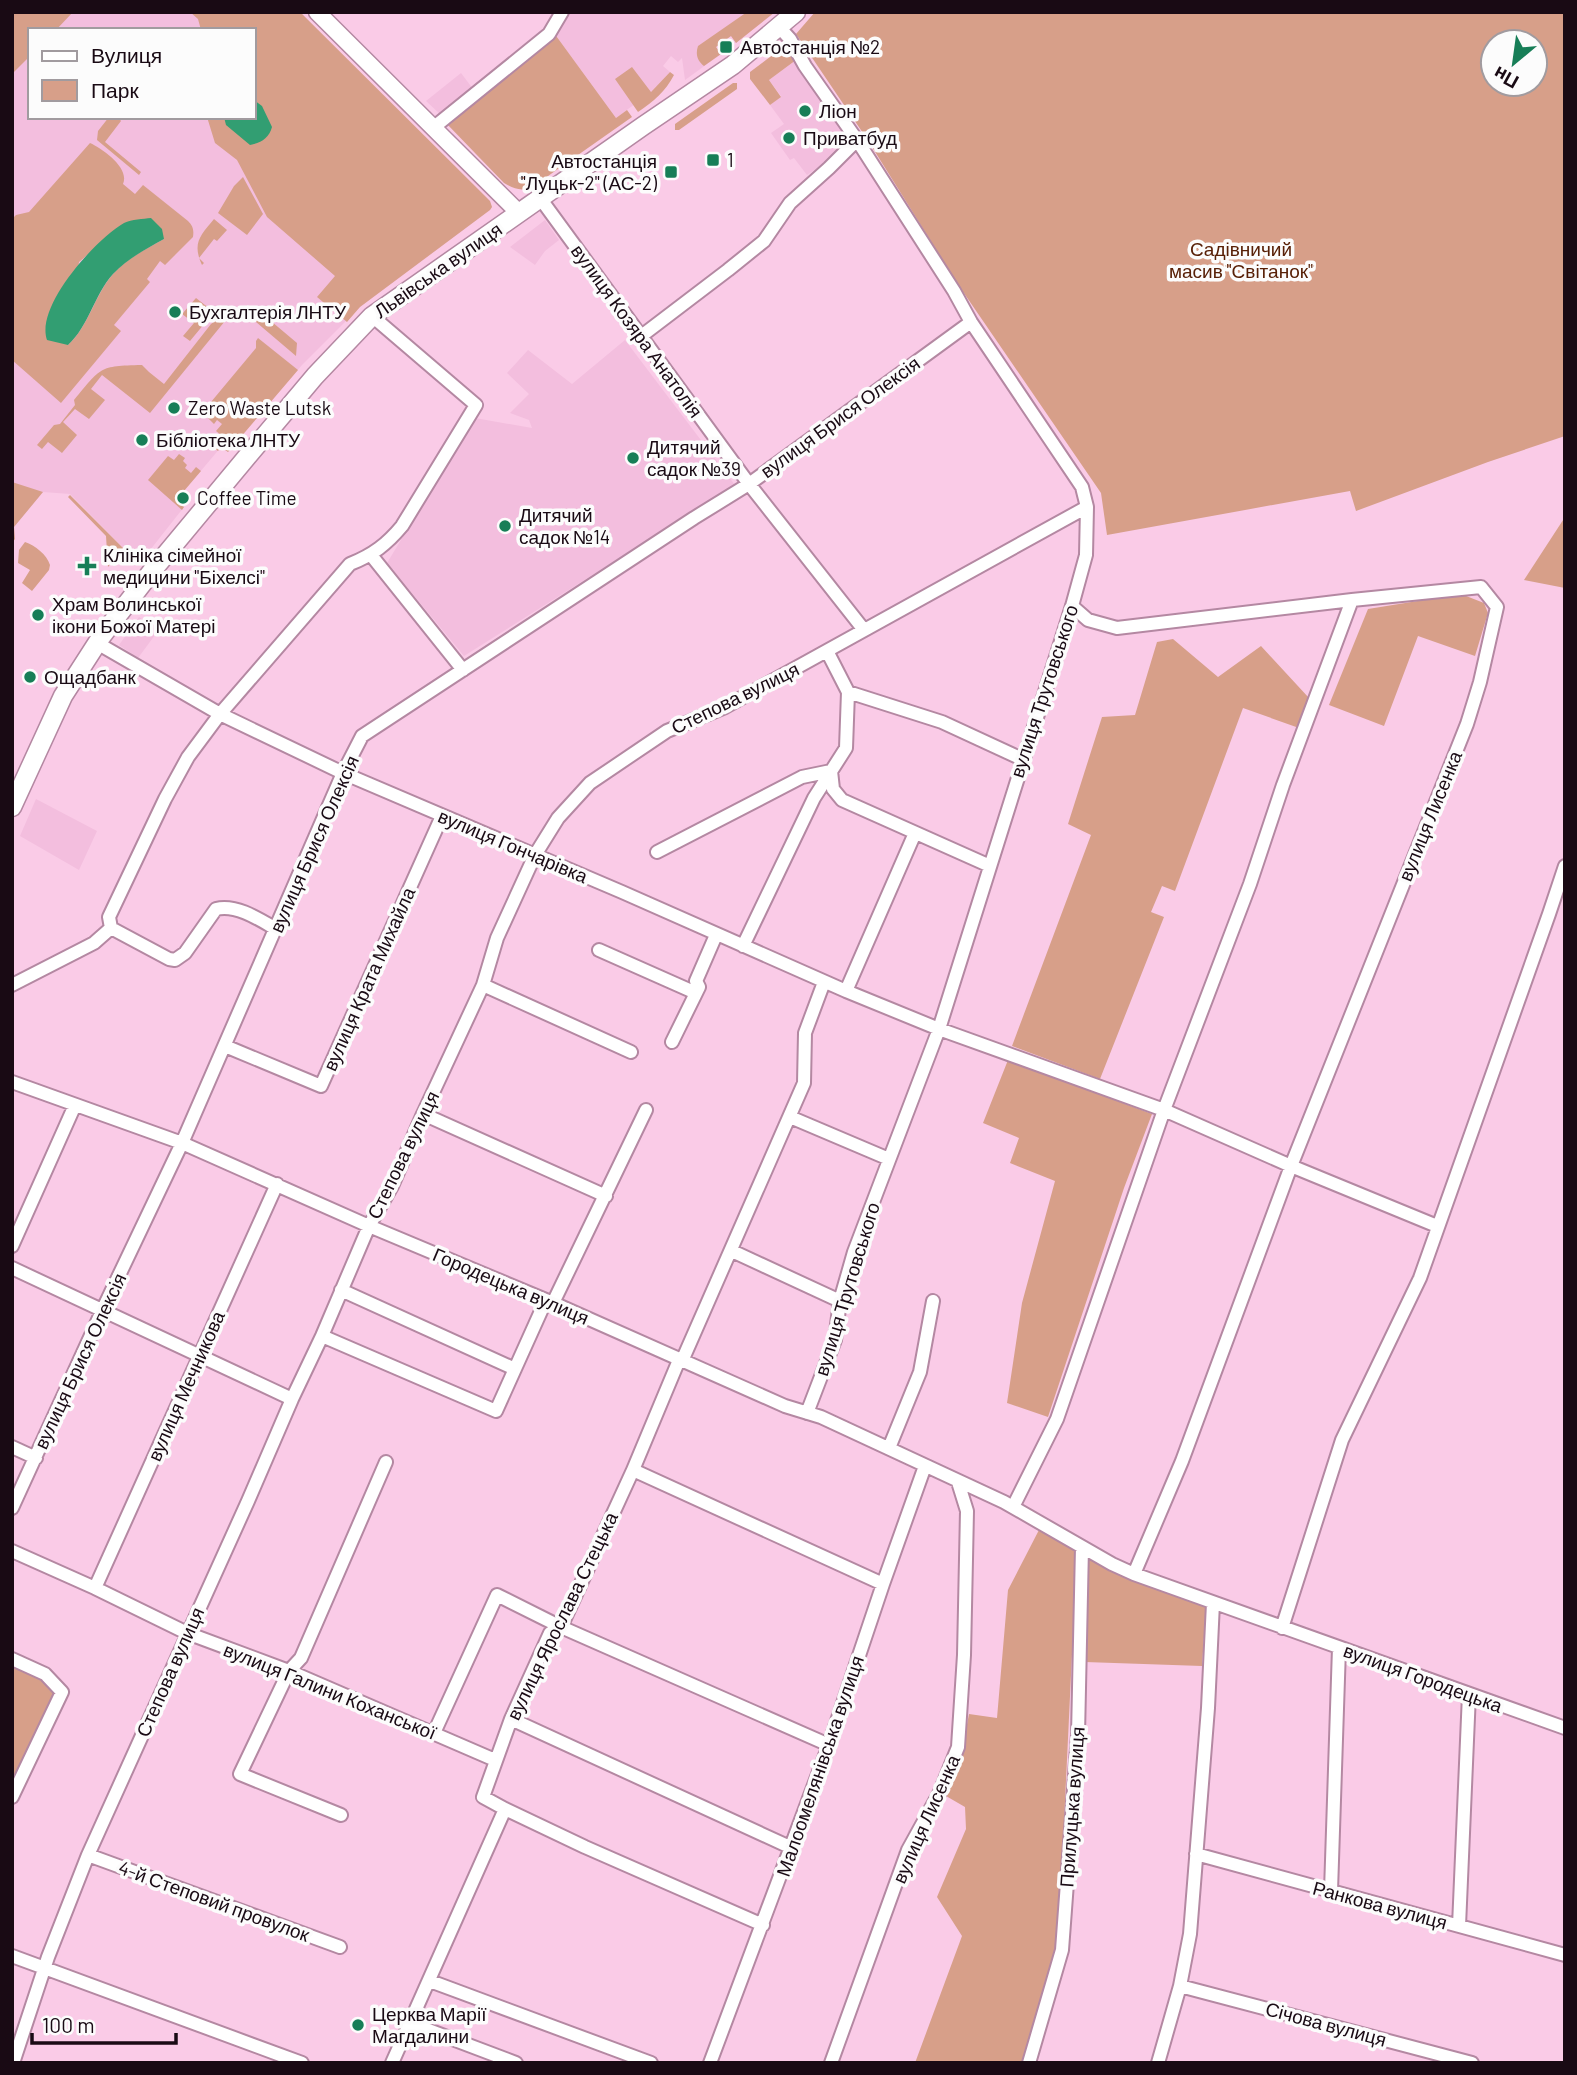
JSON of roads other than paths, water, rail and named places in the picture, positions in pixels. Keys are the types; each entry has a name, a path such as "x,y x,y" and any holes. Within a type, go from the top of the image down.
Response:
{"main road":[{"path":"317,12 519,213"},
{"name":"Львівська вулиця","path":"12,807 63,696 97,642 254,447 315,376 372,316 733,65 796,12"}],"street":[{"path":"433,128 549,34 562,12"},
{"name":"вулиця Трутовського","path":"780,28 857,140 971,322 1082,488 1087,507 1086,555 1072,606 939,1029 854,1252 840,1301 835,1340 807,1413"},
{"path":"640,337 764,241 789,203 829,169 857,140"},
{"name":"вулиця Козяра Анатолія","path":"540,198 748,484 864,630"},
{"path":"111,928 109,917 188,757 219,714 351,564 371,555 389,542 402,526 477,405 372,316"},
{"name":"вулиця Брися Олексія","path":"12,1508 183,1143 343,773 362,736 748,484 971,322"},
{"name":"Степова вулиця","path":"13,2063 88,1855 369,1226 392,1186 483,985 497,938 535,855 558,818 590,783 667,731 725,707 1087,507"},
{"path":"371,555 463,670"},
{"name":"вулиця Лисенка","path":"1072,606 1088,620 1117,628 1481,587 1497,607 1480,682 1467,724 1291,1166 1182,1461 1134,1574"},
{"path":"1009,1505 1057,1419 1164,1111 1352,600"},
{"name":"вулиця Гончарівка","path":"97,642 219,714 343,773 824,982 939,1029"},
{"path":"743,946 814,798 846,748 848,692 827,651"},
{"path":"848,692 942,722 1023,759"},
{"path":"831,771 833,789 842,800 990,866"},
{"path":"657,852 802,777 831,771"},
{"name":"вулиця Крата Михайла","path":"225,1046 321,1086 442,816"},
{"path":"845,991 915,833"},
{"path":"1282,1628 1342,1440 1420,1278 1565,866"},
{"path":"111,928 175,960 185,953 216,909 236,909 276,929"},
{"path":"12,985 93,943 111,928"},
{"path":"672,1042 699,987 696,981 716,935"},
{"path":"599,950 696,993"},
{"name":"вулиця Ярослава Стецька","path":"505,1809 483,1797 510,1719 550,1633 561,1627 732,1251 790,1116 804,1083 805,1033 824,982"},
{"path":"483,985 631,1052"},
{"path":"939,1029 1164,1111 1437,1226"},
{"name":"Городецька вулиця","path":"12,1082 183,1143 785,1406 889,1448 1009,1505 1134,1574"},
{"path":"12,1245 75,1105"},
{"path":"322,1336 496,1411 549,1302 606,1196 646,1110"},
{"path":"423,1114 606,1196"},
{"path":"790,1116 889,1159"},
{"name":"вулиця Мечникова","path":"95,1588 277,1184"},
{"path":"732,1251 840,1301"},
{"path":"12,1268 292,1399"},
{"path":"341,1290 515,1369"},
{"path":"889,1448 920,1372 933,1301"},
{"path":"12,1447 36,1458"},
{"path":"341,1815 240,1774 289,1671 301,1658 386,1462"},
{"name":"Малоомелянівська вулиця","path":"710,2063 792,1848 925,1466"},
{"path":"633,1470 883,1584"},
{"name":"вулиця Лисенка","path":"831,2063 908,1850 940,1792 958,1747 964,1655 967,1511 958,1482"},
{"name":"Прилуцька вулиця","path":"1029,2063 1062,1950 1078,1735 1082,1547"},
{"name":"вулиця Галини Коханської","path":"12,1551 187,1633 289,1671 495,1760"},
{"name":"вулиця Городецька","path":"1134,1574 1565,1728"},
{"path":"434,1733 497,1595 561,1627 829,1745"},
{"path":"1158,2063 1180,1986 1190,1934 1208,1708 1213,1604"},
{"path":"1331,1891 1339,1648"},
{"path":"12,1659 45,1674 62,1692 12,1797"},
{"path":"1459,1926 1469,1694"},
{"path":"510,1719 792,1848"},
{"path":"392,2063 505,1809 763,1925"},
{"name":"Ранкова вулиця","path":"1196,1854 1565,1955"},
{"name":"4-й Степовий провулок","path":"88,1855 340,1947"},
{"path":"12,1956 302,2063"},
{"path":"430,1981 650,2063"},
{"name":"Січова вулиця","path":"1180,1986 1472,2063"},
{"path":"410,2023 516,2063"}],"place":[{"name":"Автостанція №2","path":"726,47"},
{"name":"Ліон","path":"805,111"},
{"name":"Приватбуд","path":"789,138"},
{"name":"1","path":"713,160"},
{"name":"Автостанція \"Луцьк-2\" (АС-2)","path":"671,172"},
{"name":"Бухгалтерія ЛНТУ","path":"175,312"},
{"name":"Zero Waste Lutsk","path":"174,408"},
{"name":"Бібліотека ЛНТУ","path":"142,440"},
{"name":"Дитячий садок №39","path":"633,458"},
{"name":"Coffee Time","path":"183,498"},
{"name":"Дитячий садок №14","path":"505,526"},
{"name":"Клініка сімейної медицини \"Біхелсі\"","path":"87,566"},
{"name":"Храм Волинської ікони Божої Матері","path":"38,615"},
{"name":"Ощадбанк","path":"30,677"},
{"name":"Церква Марії Магдалини","path":"358,2025"}],"park label":[{"name":"Садівничий масив \"Світанок\"","path":"1241,260"}]}
